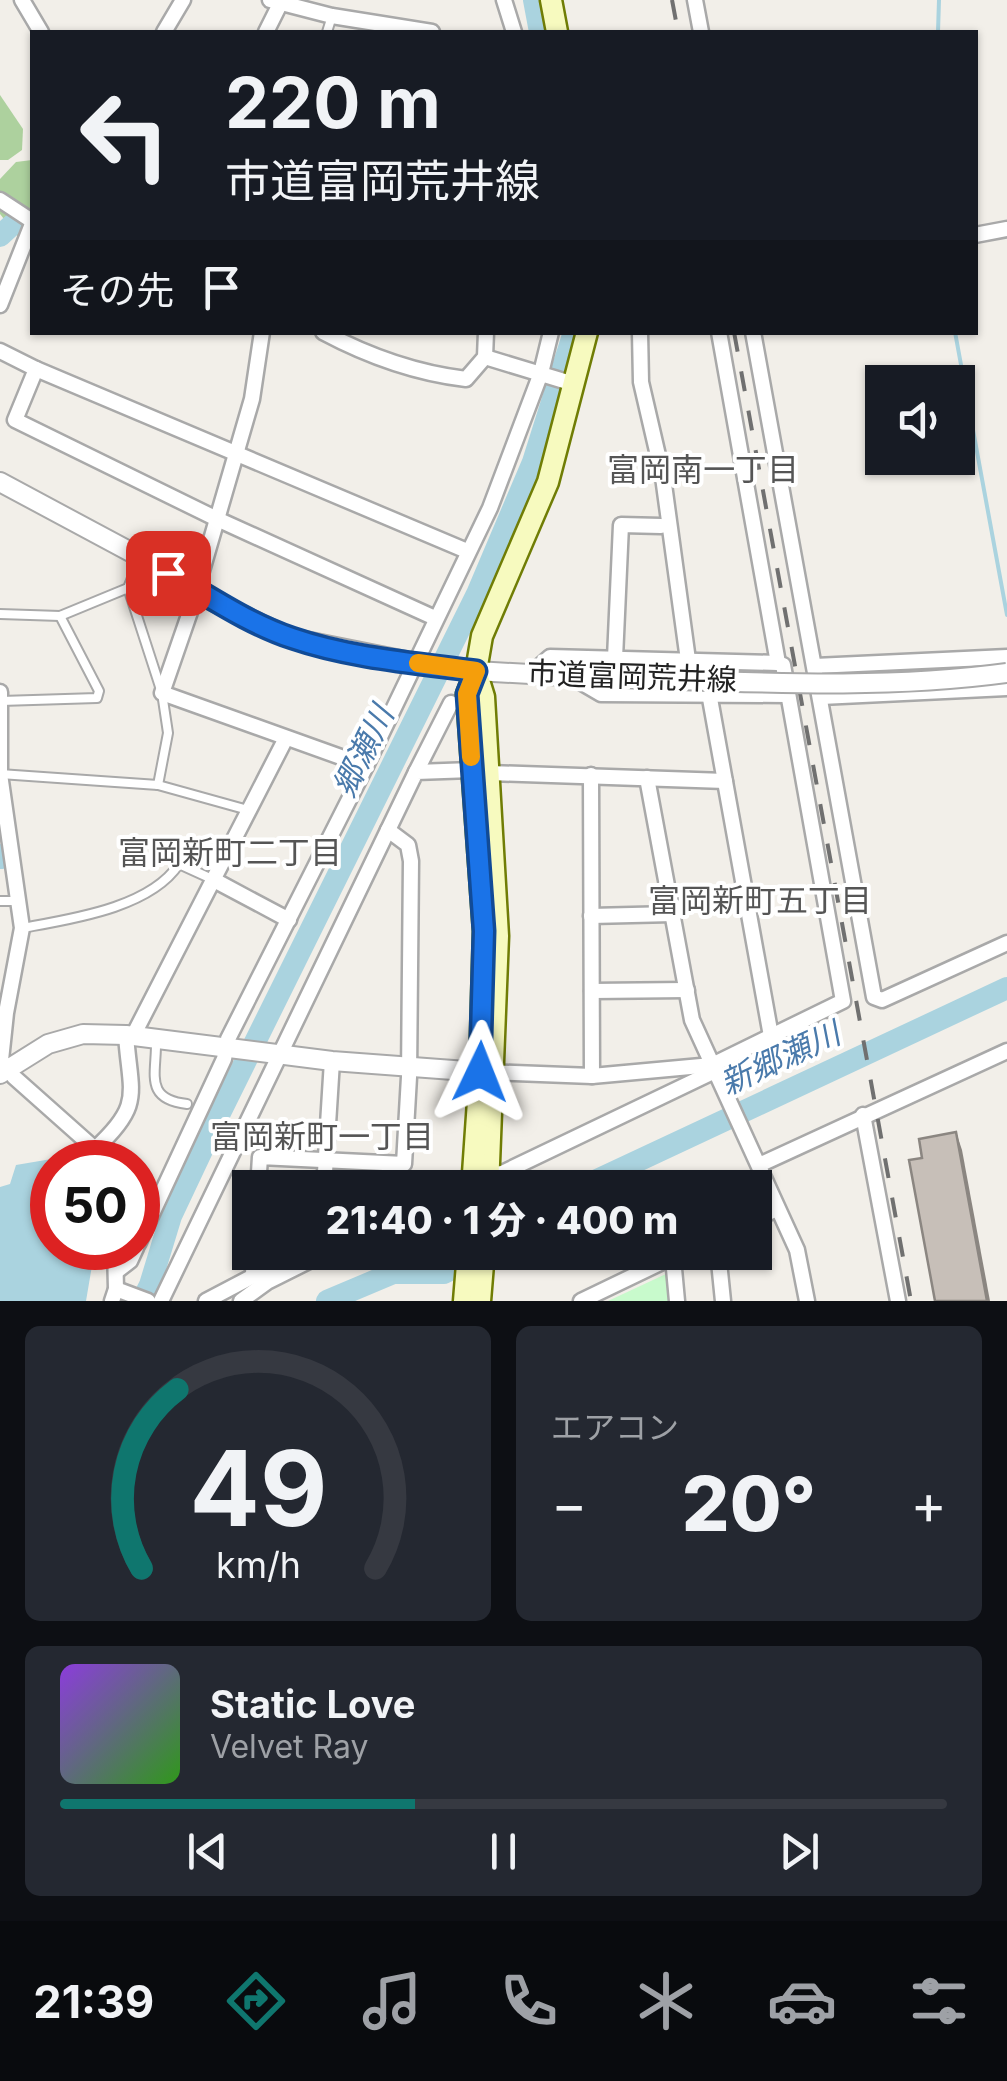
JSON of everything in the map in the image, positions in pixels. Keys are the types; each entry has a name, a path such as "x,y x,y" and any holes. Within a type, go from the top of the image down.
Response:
{"main road":[{"path":"551,0 557,30"},
{"path":"483,1170 487,1072 481,772 466,670 548,482 586,335"},
{"path":"470,1270 473,1297"},
{"path":"473,1297 480,1270"}],"street":[{"path":"22,0 41,30"},
{"path":"165,30 184,0"},
{"path":"504,0 513,30"},
{"path":"695,0 701,30"},
{"path":"267,30 275,2 319,5 332,16 420,30"},
{"path":"0,200 30,221"},
{"path":"0,305 30,227"},
{"path":"978,234 1007,229"},
{"path":"262,335 252,399 162,693 366,766"},
{"path":"329,335 359,351 432,375 466,380 485,357 486,335"},
{"path":"160,1197 226,1048 490,508 550,335"},
{"path":"640,335 641,382 662,477 688,660"},
{"path":"720,335 778,663"},
{"path":"755,335 874,997 882,1000 1007,943"},
{"path":"0,351 467,551"},
{"path":"485,357 574,384"},
{"path":"36,368 14,420 435,618"},
{"name":"市道富岡荒井線","path":"0,482 247,618 291,638 416,663 532,674 827,682 939,680 1007,673"},
{"path":"616,658 621,524 661,526"},
{"path":"508,1170 842,1002 784,665 550,657 532,674"},
{"path":"815,666 1007,657"},
{"path":"576,676 600,694 787,695"},
{"path":"821,697 1007,688"},
{"path":"0,692 0,774 22,928 3,1012 3,1072 80,1140"},
{"path":"709,692 771,1036"},
{"path":"160,1301 276,1056 452,703"},
{"path":"108,1140 132,1103 130,1036 286,738"},
{"path":"416,772 725,781"},
{"path":"591,775 592,1076"},
{"path":"648,778 692,1020 797,1250 807,1301"},
{"path":"259,1170 260,1157 404,1164 410,1067 410,862 408,845 388,830"},
{"path":"214,880 289,920"},
{"path":"591,916 672,914"},
{"path":"592,991 687,990"},
{"path":"3,1072 48,1044 83,1034 130,1036 276,1056 487,1072 592,1076 713,1068"},
{"path":"759,1164 1007,1050"},
{"path":"325,1170 332,1061"},
{"path":"862,1114 898,1301"},
{"path":"772,1210 777,1208"},
{"path":"253,1270 253,1274"},
{"path":"206,1301 261,1270"},
{"path":"240,1301 291,1270"},
{"path":"580,1301 646,1270"},
{"path":"677,1301 678,1270"},
{"path":"720,1270 723,1301"},
{"path":"117,1271 117,1294 148,1301"}],"lane":[{"path":"327,30 332,16"},
{"path":"140,557 128,588 162,693 168,733 158,785"},
{"path":"0,614 60,616 128,588"},
{"path":"1,701 97,698 99,691 60,616"},
{"path":"0,774 158,785 248,810"},
{"path":"22,928 85,916 137,897 170,878 179,864 214,880"},
{"path":"0,901 18,901"},
{"path":"156,1040 154,1080 158,1092 165,1100 187,1104"}],"green space":[{"path":"0,95 23,129 22,150 8,160 0,160"},
{"path":"30,160 30,252 0,214 0,179 16,162"},
{"path":"668,1273 670,1301 608,1301"}],"water":[{"path":"30,1163 30,1270 91,1270 86,1301 0,1301 0,1187 10,1184 16,1165"}],"building":[{"path":"956,1132 987,1301 935,1301 909,1160 922,1158 919,1139"}],"waterway":[{"name":"郷瀬川","path":"534,0 540,30"},
{"path":"938,30 939,0"},
{"path":"0,236 13,224"},
{"name":"郷瀬川","path":"142,1301 171,1216 213,1127 477,594 533,462 573,335"},
{"path":"956,335 1007,615"},
{"name":"新郷瀬川","path":"618,1170 1007,988"},
{"name":"新郷瀬川","path":"327,1301 393,1273 450,1270"}],"railway":[{"path":"672,0 678,30"},
{"path":"735,335 911,1301"}],"slow traffic":[{"path":"418,663 476,671 467,694 471,757"}],"district":[{"name":"富岡南一丁目","path":"703,469"},
{"name":"富岡新町二丁目","path":"230,852"},
{"name":"富岡新町五丁目","path":"760,900"},
{"name":"富岡新町一丁目","path":"322,1136"}],"route":[{"path":"168,573 206,598 291,638 328,648 476,671 467,694 484,931 480,1072"}]}
